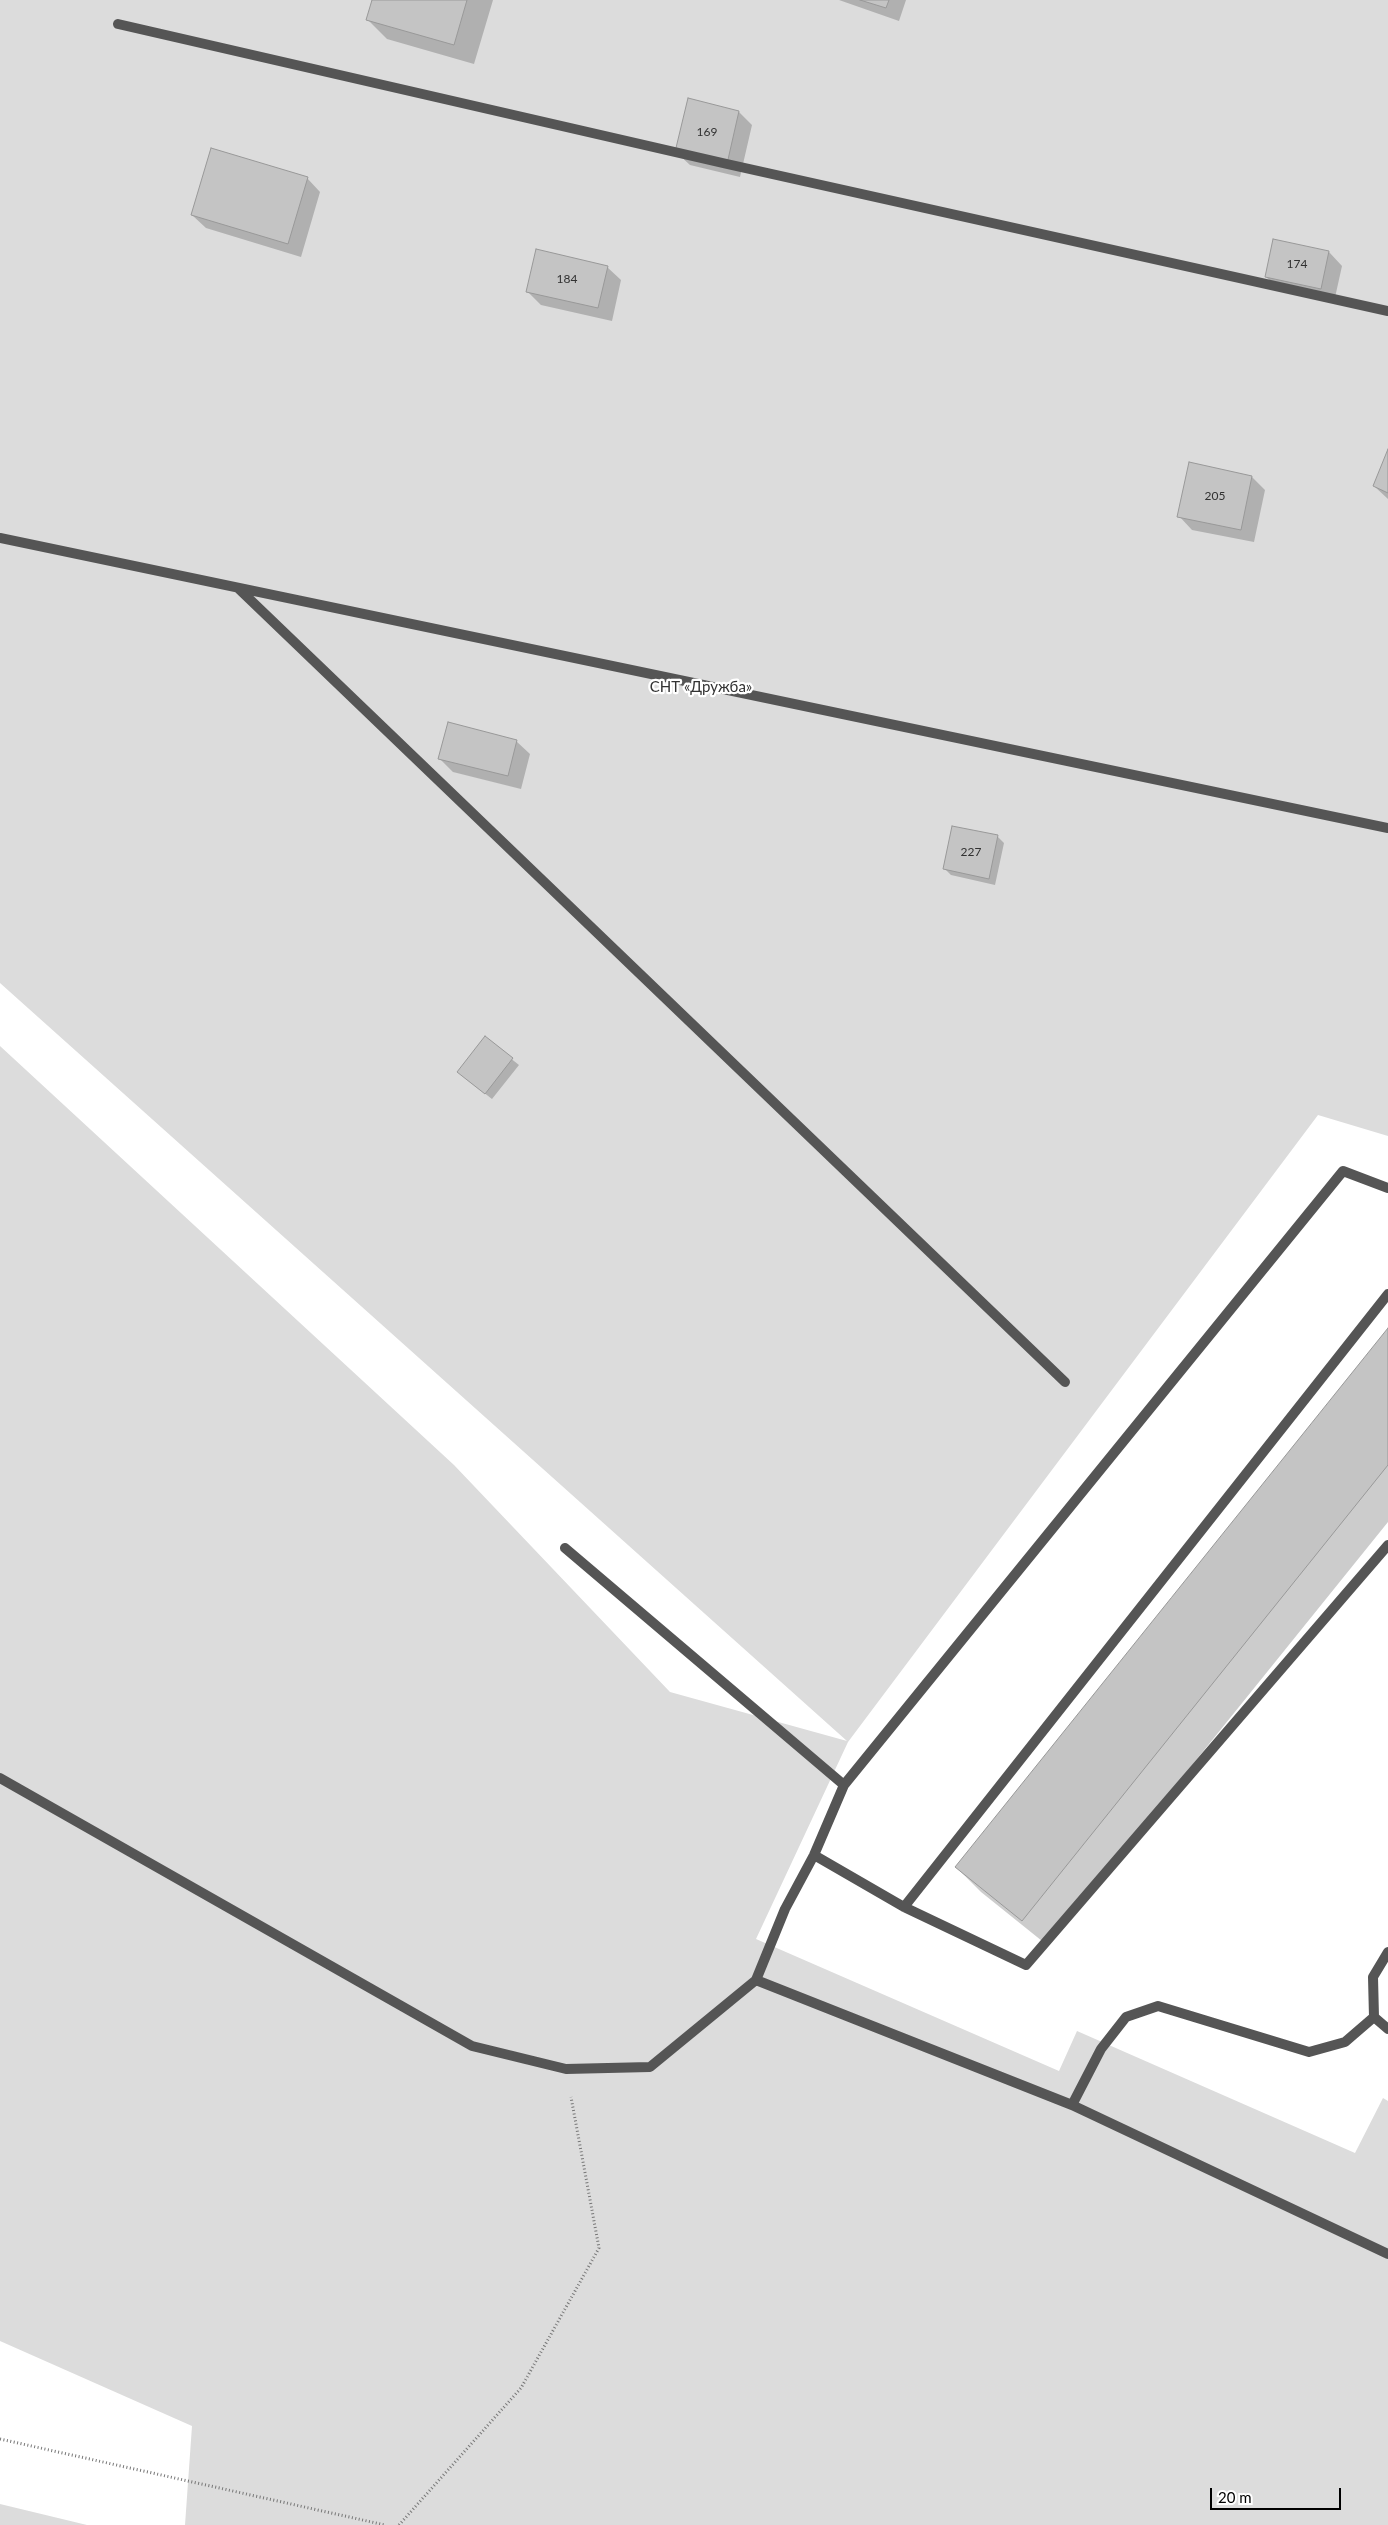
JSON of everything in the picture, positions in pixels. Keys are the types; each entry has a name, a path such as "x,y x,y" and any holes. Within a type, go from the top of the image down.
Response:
{"lane":[{"path":"118,24 727,164 1388,310"},
{"path":"0,538 1388,828"},
{"path":"239,589 1065,1382"},
{"path":"0,1778 472,2046 566,2069 650,2067 756,1980 785,1909 814,1856 844,1785 1343,1171 1388,1188"},
{"path":"904,1907 1388,1294"},
{"path":"814,1856 904,1907 1026,1965 1388,1545"},
{"path":"565,1548 844,1785"},
{"path":"1388,1952 1374,1977 1374,2017 1388,2030"},
{"path":"756,1980 1072,2105 1388,2254"},
{"path":"1072,2105 1102,2049 1126,2017 1158,2006 1310,2052 1345,2042 1374,2017"}],"path":[{"path":"399,2525 521,2388 598,2248 566,2069"},
{"path":"0,2439 385,2525"}],"green space":[{"name":"СНТ «Дружба»","path":"0,0 1388,0 1388,1136 1318,1115 848,1742 756,1939 1059,2071 1077,2031 1355,2153 1383,2098 1388,2101 1388,2525 185,2525 192,2426 0,2341 0,1046 454,1465 670,1692 847,1741 0,983"},
{"path":"0,2504 87,2525 0,2525"}],"building":[{"path":"372,0 467,0 454,45 366,20"},
{"path":"860,0 889,0 886,8"},
{"path":"688,98 739,111 727,164 675,152"},
{"path":"211,148 308,177 288,244 191,215"},
{"path":"1273,239 1329,251 1321,289 1265,277"},
{"path":"536,249 608,266 598,308 526,292"},
{"path":"1388,449 1388,493 1373,486"},
{"path":"1189,462 1252,476 1241,530 1177,517"},
{"path":"448,722 517,740 508,776 438,759"},
{"path":"952,826 998,835 989,879 943,869"},
{"path":"485,1036 513,1058 485,1094 457,1072"},
{"path":"1388,1328 1388,1465 1022,1921 955,1867"}]}
